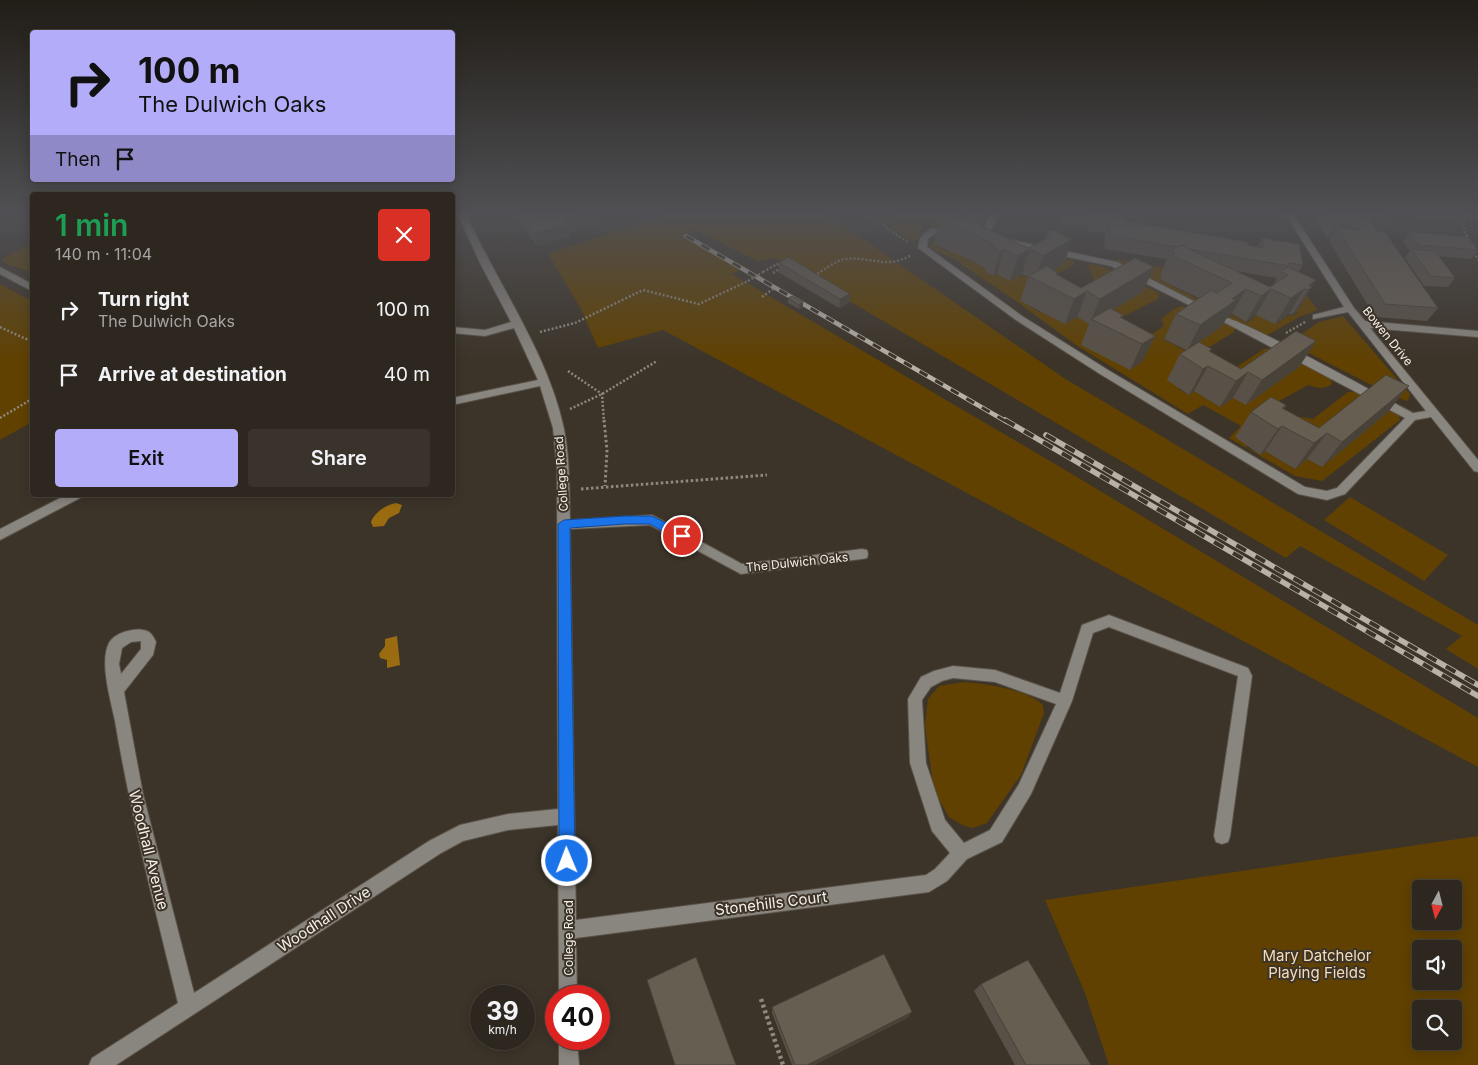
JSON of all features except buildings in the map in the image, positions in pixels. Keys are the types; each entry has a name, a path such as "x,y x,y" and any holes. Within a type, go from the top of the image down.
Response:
{"street":[{"name":"College Road","path":"486,262 544,382 555,416 561,447 564,524 568,985"},
{"path":"941,262 1019,318 1104,372 1302,491 1327,496 1341,491 1412,417 1433,413"},
{"path":"1103,262 1114,264 1212,313"},
{"name":"Bowen Drive","path":"1320,262 1350,309 1478,468"},
{"path":"0,270 30,287"},
{"path":"1316,318 1350,309"},
{"path":"1225,319 1277,339 1412,417"},
{"path":"455,330 485,333 516,324"},
{"path":"1362,324 1478,334"},
{"path":"455,401 544,382"},
{"path":"0,535 72,497"},
{"name":"The Dulwich Oaks","path":"564,524 652,520 741,569 862,554"},
{"name":"Stonehills Court","path":"569,930 929,883 941,874 961,853 996,836 1025,789 1065,701 1087,628 1109,621 1243,672 1245,676 1222,836"},
{"path":"961,853 938,825 918,763 915,699 926,682 939,675 953,672 995,676 1065,701"},
{"name":"Woodhall Avenue","path":"116,691 135,794 188,1007"},
{"name":"Woodhall Drive","path":"99,1065 435,847 460,834 508,822 566,816"},
{"path":"568,1050 569,1065"}],"path":[{"path":"812,277 839,262"},
{"path":"874,262 896,262"},
{"path":"538,332 575,323 643,290 699,304 748,281 777,264 783,267"},
{"path":"773,273 789,264"},
{"path":"762,297 773,289"},
{"path":"1277,339 1296,326 1316,318"},
{"path":"0,327 26,339 30,338"},
{"path":"555,416 602,394 657,361"},
{"path":"568,371 602,394"},
{"path":"602,394 607,450 605,486"},
{"path":"0,418 30,400"},
{"path":"563,491 605,486 767,475"},
{"path":"761,999 783,1065"}],"green space":[{"path":"4,262 30,262 30,271 6,264"},
{"path":"553,262 735,262 745,267 732,274 1072,474 1478,718 1478,767 663,330 598,348 580,307"},
{"path":"782,262 896,262 1064,378 1478,625 1478,669 1446,649 1462,636 1300,546 1286,558"},
{"path":"958,262 973,262 987,269 986,272 993,276 1003,273 1014,274 1025,276 1035,281 1063,264 1048,262 1073,262 1074,265 1051,277 1058,295 1096,286 1088,264 1102,266 1159,293 1158,299 1114,321 1148,337 1164,326 1161,319 1179,307 1187,308 1198,315 1163,339 1186,351 1222,326 1219,324 1223,322 1235,327 1234,332 1201,352 1235,368 1264,349 1276,348 1330,377 1332,384 1329,386 1320,388 1308,385 1279,401 1282,409 1295,416 1313,419 1348,392 1360,392 1398,412 1400,420 1322,481 1295,476 1229,438 1241,426 1203,405 1188,414 1076,345","holes":["1142,292 1090,324 1077,317 1039,312 1021,301","1280,356 1220,407 1194,391 1189,395 1177,388 1226,394","1248,445 1300,454 1322,467 1307,459 1295,469 1265,451 1260,455 1246,447"]},
{"path":"1116,262 1132,262 1306,294 1318,310 1299,317 1266,336 1228,318 1232,315 1247,323 1257,315 1276,324 1289,315 1292,316 1298,313 1294,311 1302,305 1273,291 1170,269 1159,276 1163,278 1160,280 1216,308 1214,310"},
{"path":"0,284 30,299 30,423 0,440"},
{"path":"1343,316 1410,394 1408,401 1395,397 1289,343 1319,322"},
{"path":"1350,497 1448,555 1424,581 1324,520"},
{"path":"964,682 1016,691 1043,705 1044,713 1021,775 987,823 973,828 962,825 949,817 934,791 925,726 928,699 939,686"},
{"name":"Mary Datchelor Playing Fields","path":"1478,836 1478,1065 1109,1065 1085,993 1045,900"}],"shaded area":[{"path":"396,503 402,505 399,513 389,518 384,526 373,527 371,522 378,512 388,505"},
{"path":"397,636 400,665 387,668 387,660 380,658 379,654 385,646 385,639"}],"railway":[{"path":"730,262 1007,422"},
{"path":"1005,420 1478,696"},
{"path":"1046,435 1478,685"}],"route":[{"path":"567,861 564,524 652,520 682,536"}]}
